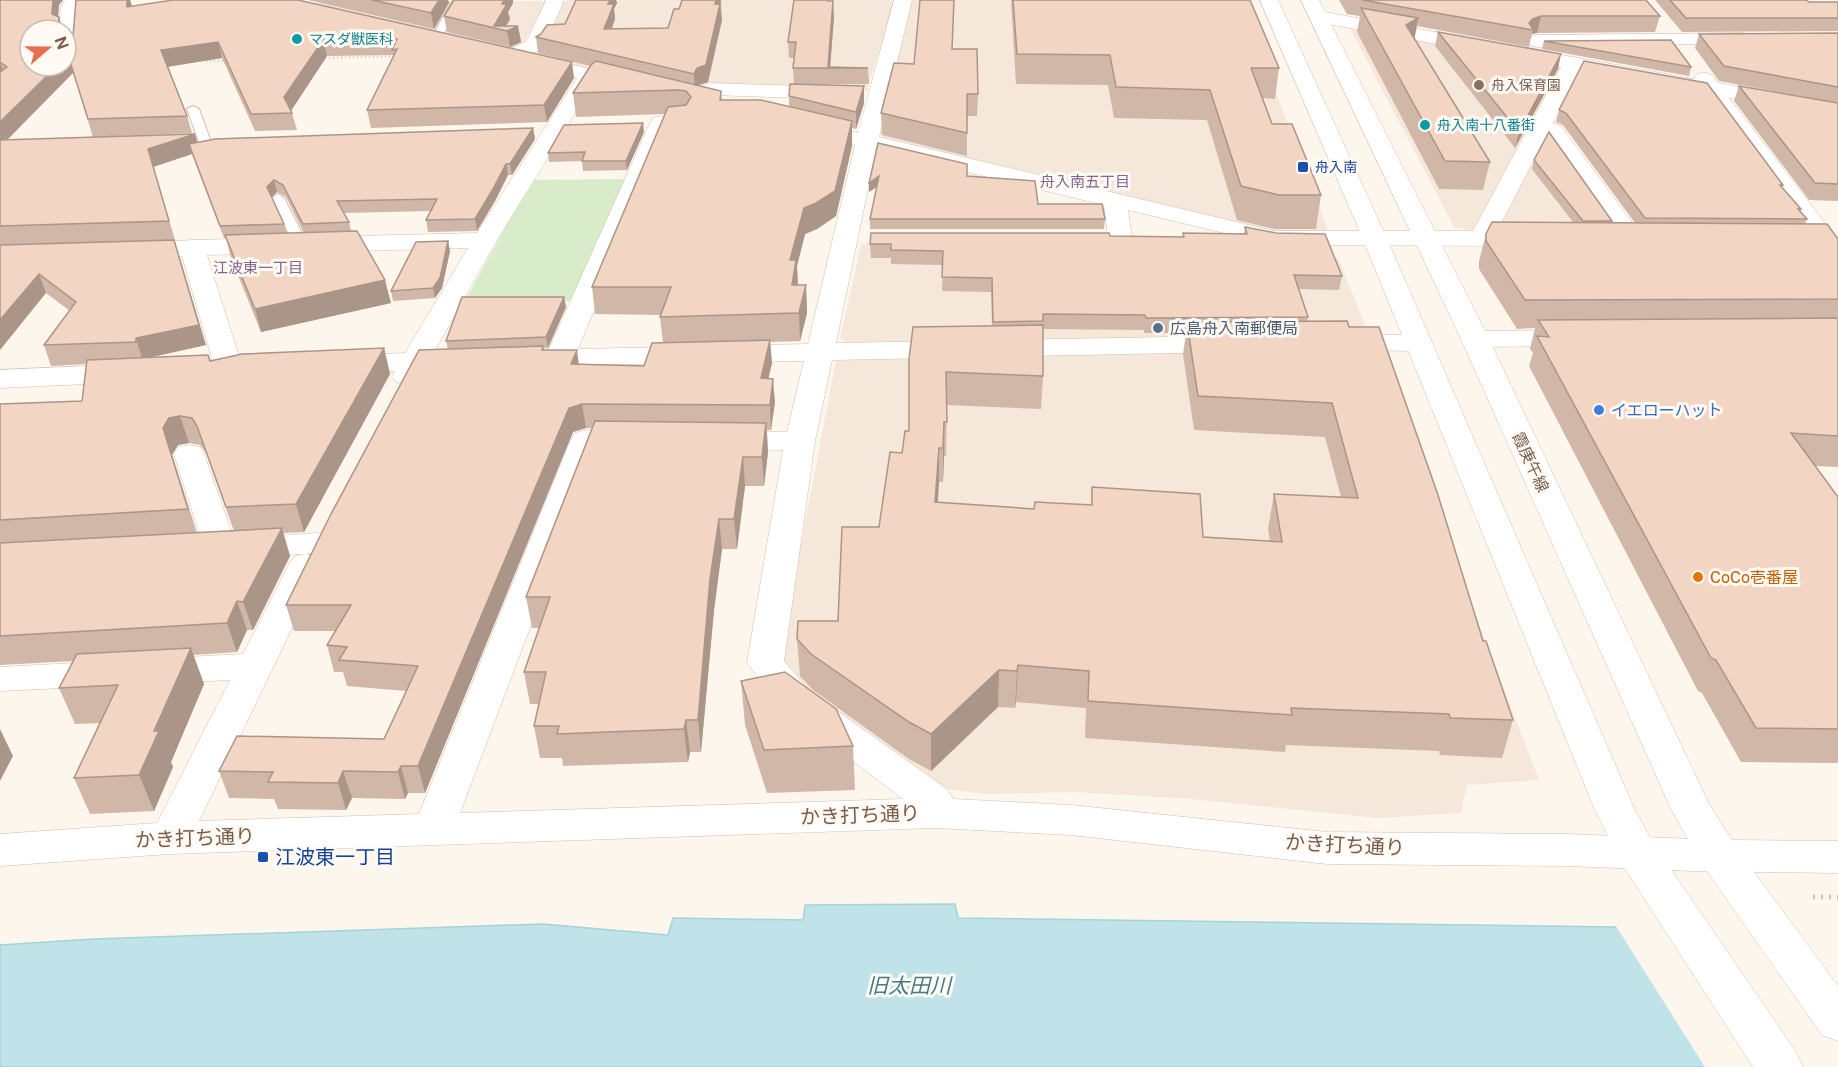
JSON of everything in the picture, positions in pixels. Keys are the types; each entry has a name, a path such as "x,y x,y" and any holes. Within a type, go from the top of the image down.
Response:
{"street":[{"path":"69,18 70,6 75,0"},
{"path":"555,0 535,45 503,53 745,112"},
{"path":"903,0 867,141 859,238 821,351 800,441 765,663 798,701 934,801 935,813"},
{"path":"1269,0 1375,239 1614,808 1636,853 1779,1067"},
{"path":"1315,8 1462,42 1838,111"},
{"name":"霞庚午線","path":"1315,8 1424,239 1475,339 1691,809 1719,856 1762,919 1838,1021"},
{"path":"1654,16 1675,39 1826,246"},
{"path":"413,32 459,43"},
{"path":"1462,42 1757,39"},
{"path":"1481,239 1574,62"},
{"path":"393,402 414,361 485,240 584,82 594,77"},
{"path":"684,98 709,89 879,95"},
{"path":"788,122 1274,238"},
{"path":"560,357 661,123"},
{"path":"1541,125 1553,131 1632,240"},
{"path":"195,142 229,141"},
{"path":"1119,201 1115,206 1120,238"},
{"path":"1180,238 1551,240"},
{"path":"113,251 485,240"},
{"path":"192,248 230,369"},
{"path":"1475,339 1600,338"},
{"path":"1309,343 1418,343"},
{"path":"322,365 821,351 1250,344"},
{"path":"0,379 161,372"},
{"path":"433,831 586,439 800,441"},
{"path":"189,454 221,548"},
{"path":"170,838 322,533 221,548 186,550"},
{"path":"0,679 255,666"},
{"name":"かき打ち通り","path":"0,850 170,838 935,813 1071,820 1327,848 1838,857"}],"lane":[{"path":"436,38 458,0"},
{"path":"193,109 195,142"},
{"path":"278,198 301,245"}],"path":[{"path":"316,59 400,56"},
{"path":"193,61 227,61"},
{"path":"1814,897 1838,897"}],"shaded area":[{"path":"571,0 889,0 894,2 867,90 858,93 678,89 543,59 537,55 562,2"},
{"path":"911,0 1203,0 1244,8 1328,230 1313,235 1278,234 889,142 879,134"},
{"path":"320,2 545,2 524,44 516,47 495,47 314,5"},
{"path":"1361,29 1565,68 1474,231 1454,227 1351,30"},
{"path":"1545,135 1618,233 1492,235"},
{"path":"874,241 1280,244 1338,258 1370,337 850,343 840,339 861,245"},
{"path":"1372,346 1539,780 1467,785 1461,813 1377,818 1191,799 1075,792 985,794 937,788 799,692 780,654 836,360"}],"green space":[{"path":"629,179 573,301 464,303 531,180"}],"water":[{"name":"旧太田川","path":"955,904 958,918 1838,930 1838,1067 0,1067 0,945 93,939 543,924 668,935 673,918 803,920 805,905"}],"pier":[{"path":"1614,923 1838,927 1838,1067 1705,1067"}],"building":[{"path":"0,0 53,0 52,14 59,18 18,18 18,78 45,78 0,122 0,72 7,67 0,62"},
{"path":"76,0 127,0 127,7 173,0 298,0 572,62 544,105 367,110 397,49 392,50 397,39 323,40 284,97 292,113 251,114 218,42 161,50 187,116 88,119 75,78 78,78 78,18 74,18"},
{"path":"372,0 439,0 431,13"},
{"path":"454,0 504,0 502,4 507,4 494,26 518,26 507,31 444,16"},
{"path":"576,0 610,0 608,4 614,4 604,29 668,28 674,9 679,9 682,0 716,0 715,4 720,4 706,65 697,68 694,74 536,37 547,25 565,24"},
{"path":"794,0 833,1 828,67 868,68 793,68 796,42 788,42"},
{"path":"920,0 954,0 952,49 977,49 978,94 967,94 967,133 881,113 894,63 914,64"},
{"path":"1013,0 1250,0 1279,68 1251,68 1272,124 1292,124 1321,195 1279,195 1241,186 1210,90 1116,87 1110,55 1017,54"},
{"path":"1362,0 1646,0 1660,16 1541,16 1529,23 1533,30"},
{"path":"1670,0 1838,2 1838,18 1686,18"},
{"path":"1361,8 1418,18 1406,25 1490,162 1445,161"},
{"path":"1438,32 1561,54 1519,132"},
{"path":"1838,33 1838,87 1724,66 1699,34"},
{"path":"1671,40 1691,67 1544,41"},
{"path":"596,61 721,91 720,100 761,100 852,121 835,191 804,208 790,260 796,260 792,285 806,285 799,313 660,317 671,287 592,287 668,107 686,105 691,97 686,91 678,90 573,93"},
{"path":"1584,61 1707,83 1807,219 1645,218 1566,113 1559,110"},
{"path":"790,84 864,86 856,112 789,96"},
{"path":"1739,86 1838,103 1838,184 1815,183"},
{"path":"643,123 626,161 582,161 585,152 548,153 564,125"},
{"path":"533,128 510,164 506,164 475,219 426,220 437,199 337,201 349,222 303,224 283,185 274,180 267,187 284,224 220,226 189,144 215,139"},
{"path":"1549,132 1612,221 1583,221 1534,160"},
{"path":"195,134 148,149 169,221 0,226 0,140"},
{"path":"878,143 967,164 967,176 1035,181 1038,204 1102,204 1105,219 870,219 879,176 869,183"},
{"path":"1492,222 1827,224 1838,239 1838,299 1525,300 1486,241 1486,234"},
{"path":"1245,227 1276,233 1325,234 1342,276 1294,275 1308,317 1146,318 1145,315 1043,314 1043,321 993,322 992,278 942,277 943,251 891,250 891,244 870,244 871,233 1109,233 1110,236 1184,237 1183,233 1247,234"},
{"path":"357,231 385,280 255,309 225,235"},
{"path":"174,240 199,325 136,338 136,342 44,345 76,302 39,274 0,320 0,245"},
{"path":"448,241 440,278 433,288 391,291 416,242"},
{"path":"462,297 564,297 546,337 446,341"},
{"path":"1838,318 1838,436 1791,433 1838,497 1838,729 1756,728 1716,660 1711,658 1537,336 1549,337 1538,320"},
{"path":"1347,321 1349,327 1379,327 1438,495 1483,641 1486,641 1513,720 1450,718 1449,714 1291,708 1292,715 1088,701 1089,671 1018,665 1017,671 999,670 931,734 909,722 811,654 797,639 798,621 838,621 842,527 879,527 890,452 902,453 905,431 909,431 909,359 913,327 1043,325 1043,376 946,372 947,422 944,422 943,448 939,448 935,502 1034,509 1035,502 1092,505 1092,487 1200,494 1203,537 1282,542 1274,494 1358,498 1332,403 1198,396 1187,322"},
{"path":"770,340 761,378 773,379 770,405 582,404 569,408 418,766 401,766 398,772 343,771 338,783 268,782 273,772 219,771 237,736 384,739 418,666 339,660 347,647 327,645 351,605 286,605 331,514 419,350 543,346 542,350 577,350 571,364 644,366 652,343"},
{"path":"384,348 296,504 226,507 197,426 192,418 180,416 169,418 163,428 188,509 0,520 0,404 82,401 87,360 208,355 210,361 242,354"},
{"path":"595,421 766,423 762,457 743,457 734,519 719,519 710,579 698,720 686,720 684,729 557,734 559,726 534,726 546,672 524,672 550,597 526,597"},
{"path":"282,528 243,602 237,601 227,623 0,636 0,543"},
{"path":"191,648 154,731 159,731 139,775 74,778 118,685 59,688 77,654"},
{"path":"785,672 836,709 853,746 764,750 741,681"}],"place":[{"name":"マスダ獣医科","path":"297,39"},
{"name":"舟入保育園","path":"1479,85"},
{"name":"舟入南十八番街","path":"1425,125"},
{"name":"舟入南","path":"1303,167"},
{"name":"広島舟入南郵便局","path":"1158,328"},
{"name":"イエローハット","path":"1599,410"},
{"name":"CoCo壱番屋","path":"1698,577"},
{"name":"江波東一丁目","path":"263,857"}],"district":[{"name":"舟入南五丁目","path":"1085,182"},
{"name":"江波東一丁目","path":"258,268"}]}
